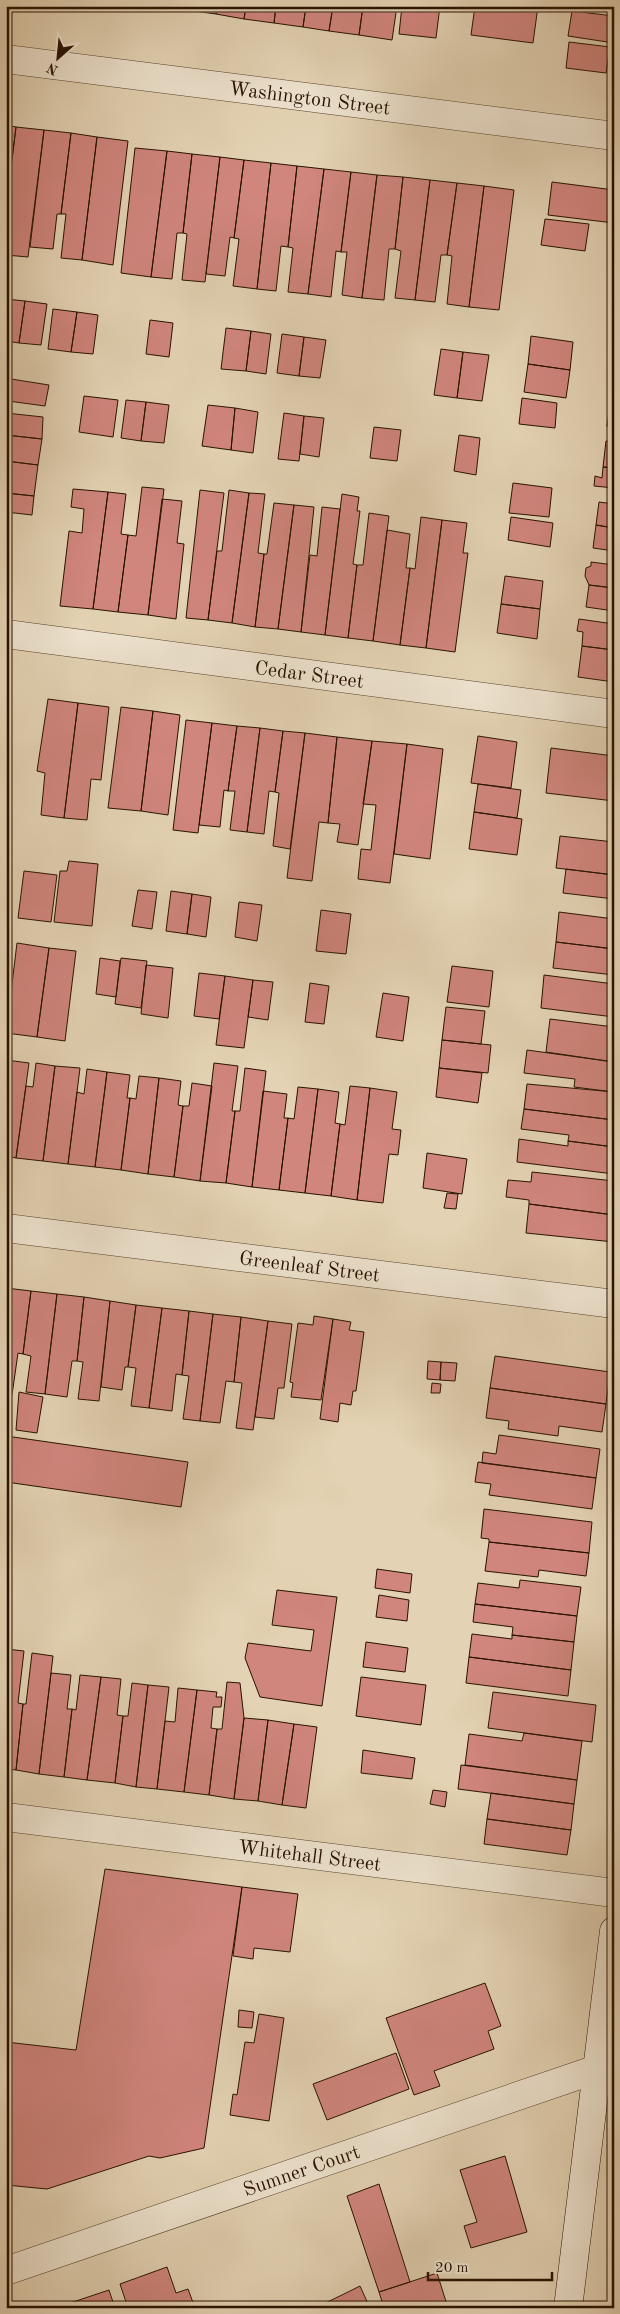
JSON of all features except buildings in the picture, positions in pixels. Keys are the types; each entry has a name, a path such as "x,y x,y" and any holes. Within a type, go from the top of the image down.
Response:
{"street":[{"name":"Washington Street","path":"6,59 614,136"},
{"name":"Cedar Street","path":"6,634 614,714"},
{"name":"Greenleaf Street","path":"6,1228 614,1304"},
{"name":"Whitehall Street","path":"6,1817 614,1892"},
{"path":"568,2308 614,1931"},
{"name":"Sumner Court","path":"6,2271 597,2069"}]}
